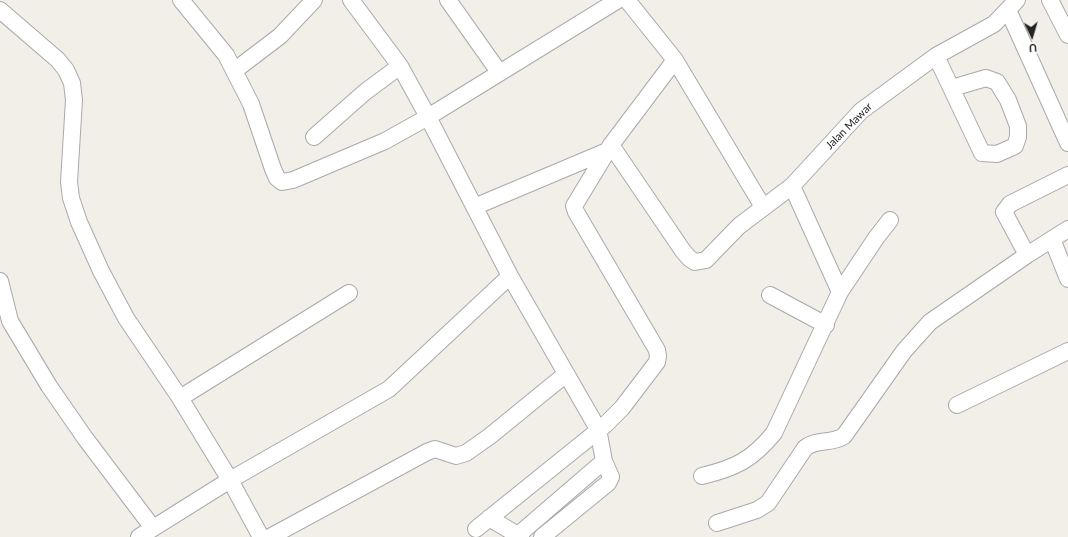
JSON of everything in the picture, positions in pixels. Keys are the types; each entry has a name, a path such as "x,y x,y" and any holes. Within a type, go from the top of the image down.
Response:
{"street":[{"path":"181,0 226,54 251,104 273,169 277,178 282,182 293,180 369,149 428,117 618,0"},
{"path":"234,71 280,36 314,0"},
{"path":"351,0 400,66 510,276 598,429 604,461 611,477 608,483 542,537"},
{"path":"448,0 499,72"},
{"path":"627,0 675,60 763,207"},
{"path":"1050,0 1068,35"},
{"path":"1012,5 1068,143"},
{"name":"Jalan Mawar","path":"609,148 689,258 695,262 701,262 712,254 739,226 792,186 861,111 936,56 994,24 1012,5"},
{"path":"0,10 58,60 66,70 72,84 74,100 69,182 74,209 101,271 126,318 180,398 230,480 261,537"},
{"path":"936,56 982,153 997,154 1016,146 1018,126 1008,100 997,82 986,78 952,88"},
{"path":"476,529 622,408 657,362 657,350 576,212 574,206 609,148 675,60"},
{"path":"314,137 365,92 400,66"},
{"path":"474,207 609,148"},
{"path":"1027,255 1004,212 1010,204 1068,174"},
{"path":"792,186 840,292"},
{"path":"702,476 727,470 744,462 766,443 774,433 826,325 840,292 876,238 890,220"},
{"path":"717,523 757,510 768,503 805,448 810,444 837,440 844,436 917,334 930,322 1027,255 1068,229"},
{"path":"1052,239 1068,279"},
{"path":"139,537 230,480 389,389 510,276"},
{"path":"0,282 10,322 49,386 85,438 153,528"},
{"path":"180,398 349,293"},
{"path":"770,295 826,325"},
{"path":"957,406 1068,351"},
{"path":"270,537 427,452 435,449 456,456 466,453 490,436 566,374"},
{"path":"489,518 520,536 604,461"}]}
